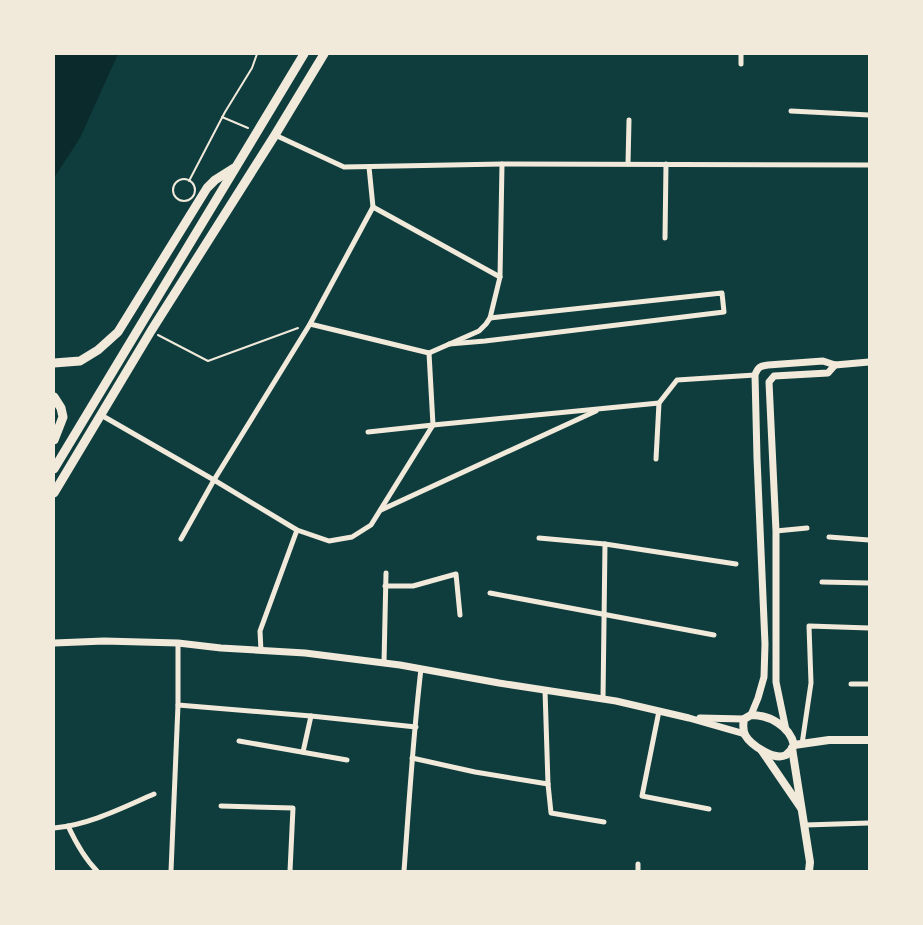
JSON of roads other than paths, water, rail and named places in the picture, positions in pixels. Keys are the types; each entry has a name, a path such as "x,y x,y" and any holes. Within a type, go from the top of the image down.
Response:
{"main road":[{"path":"54,469 304,54"},
{"path":"54,493 151,330 275,135 324,54"},
{"path":"54,363 80,361 107,343 118,332 207,188 215,180 237,166"},
{"path":"54,397 61,408 63,418 54,440"},
{"path":"809,871 810,862 802,809 796,746 782,725 764,716 748,717 743,728 745,734 756,746 773,756 786,755 796,746 830,740 869,740"},
{"path":"761,749 802,809"}],"street":[{"path":"741,54 741,64"},
{"path":"792,111 869,115"},
{"path":"628,164 629,120"},
{"path":"275,135 344,168 502,164 869,165"},
{"path":"310,324 429,353 479,331 490,318 500,277 502,164"},
{"path":"665,238 666,164"},
{"path":"182,539 214,480 310,324 373,207 369,168"},
{"path":"373,207 500,277"},
{"path":"448,344 724,312 722,293 490,318"},
{"path":"101,415 296,530 329,541 352,537 371,525 434,425 429,353"},
{"path":"689,718 748,717 758,698 764,678 765,644 755,375 758,368 761,366 823,361 835,365 869,362"},
{"path":"786,730 776,682 776,531 769,382 774,376 828,373 835,365"},
{"path":"656,459 659,404 677,380 755,375"},
{"path":"368,432 659,404"},
{"path":"380,510 600,409"},
{"path":"759,495 774,495"},
{"path":"776,531 807,528"},
{"path":"261,651 260,631 296,530"},
{"path":"539,538 605,544 736,564"},
{"path":"829,538 869,540"},
{"path":"603,699 605,544"},
{"path":"384,663 386,573"},
{"path":"385,586 413,586 456,574 460,615"},
{"path":"822,582 869,582"},
{"path":"490,592 714,635"},
{"path":"796,746 811,683 809,626 869,628"},
{"path":"54,643 104,641 178,643 221,648 305,653 384,663 603,699 689,718 745,734"},
{"path":"172,871 178,705 178,643"},
{"path":"404,871 412,758 421,669"},
{"path":"851,684 869,684"},
{"path":"545,690 548,784 551,813 604,822"},
{"path":"178,705 416,727"},
{"path":"659,711 642,796 709,809"},
{"path":"303,752 311,716"},
{"path":"239,741 347,760"},
{"path":"412,758 475,772 548,784"},
{"path":"54,828 95,819 154,794"},
{"path":"221,806 293,808 290,871"},
{"path":"805,825 869,823"},
{"path":"68,826 87,861 97,871"},
{"path":"638,864 638,871"}],"water":[{"path":"54,54 118,54 80,138 54,178"}]}
